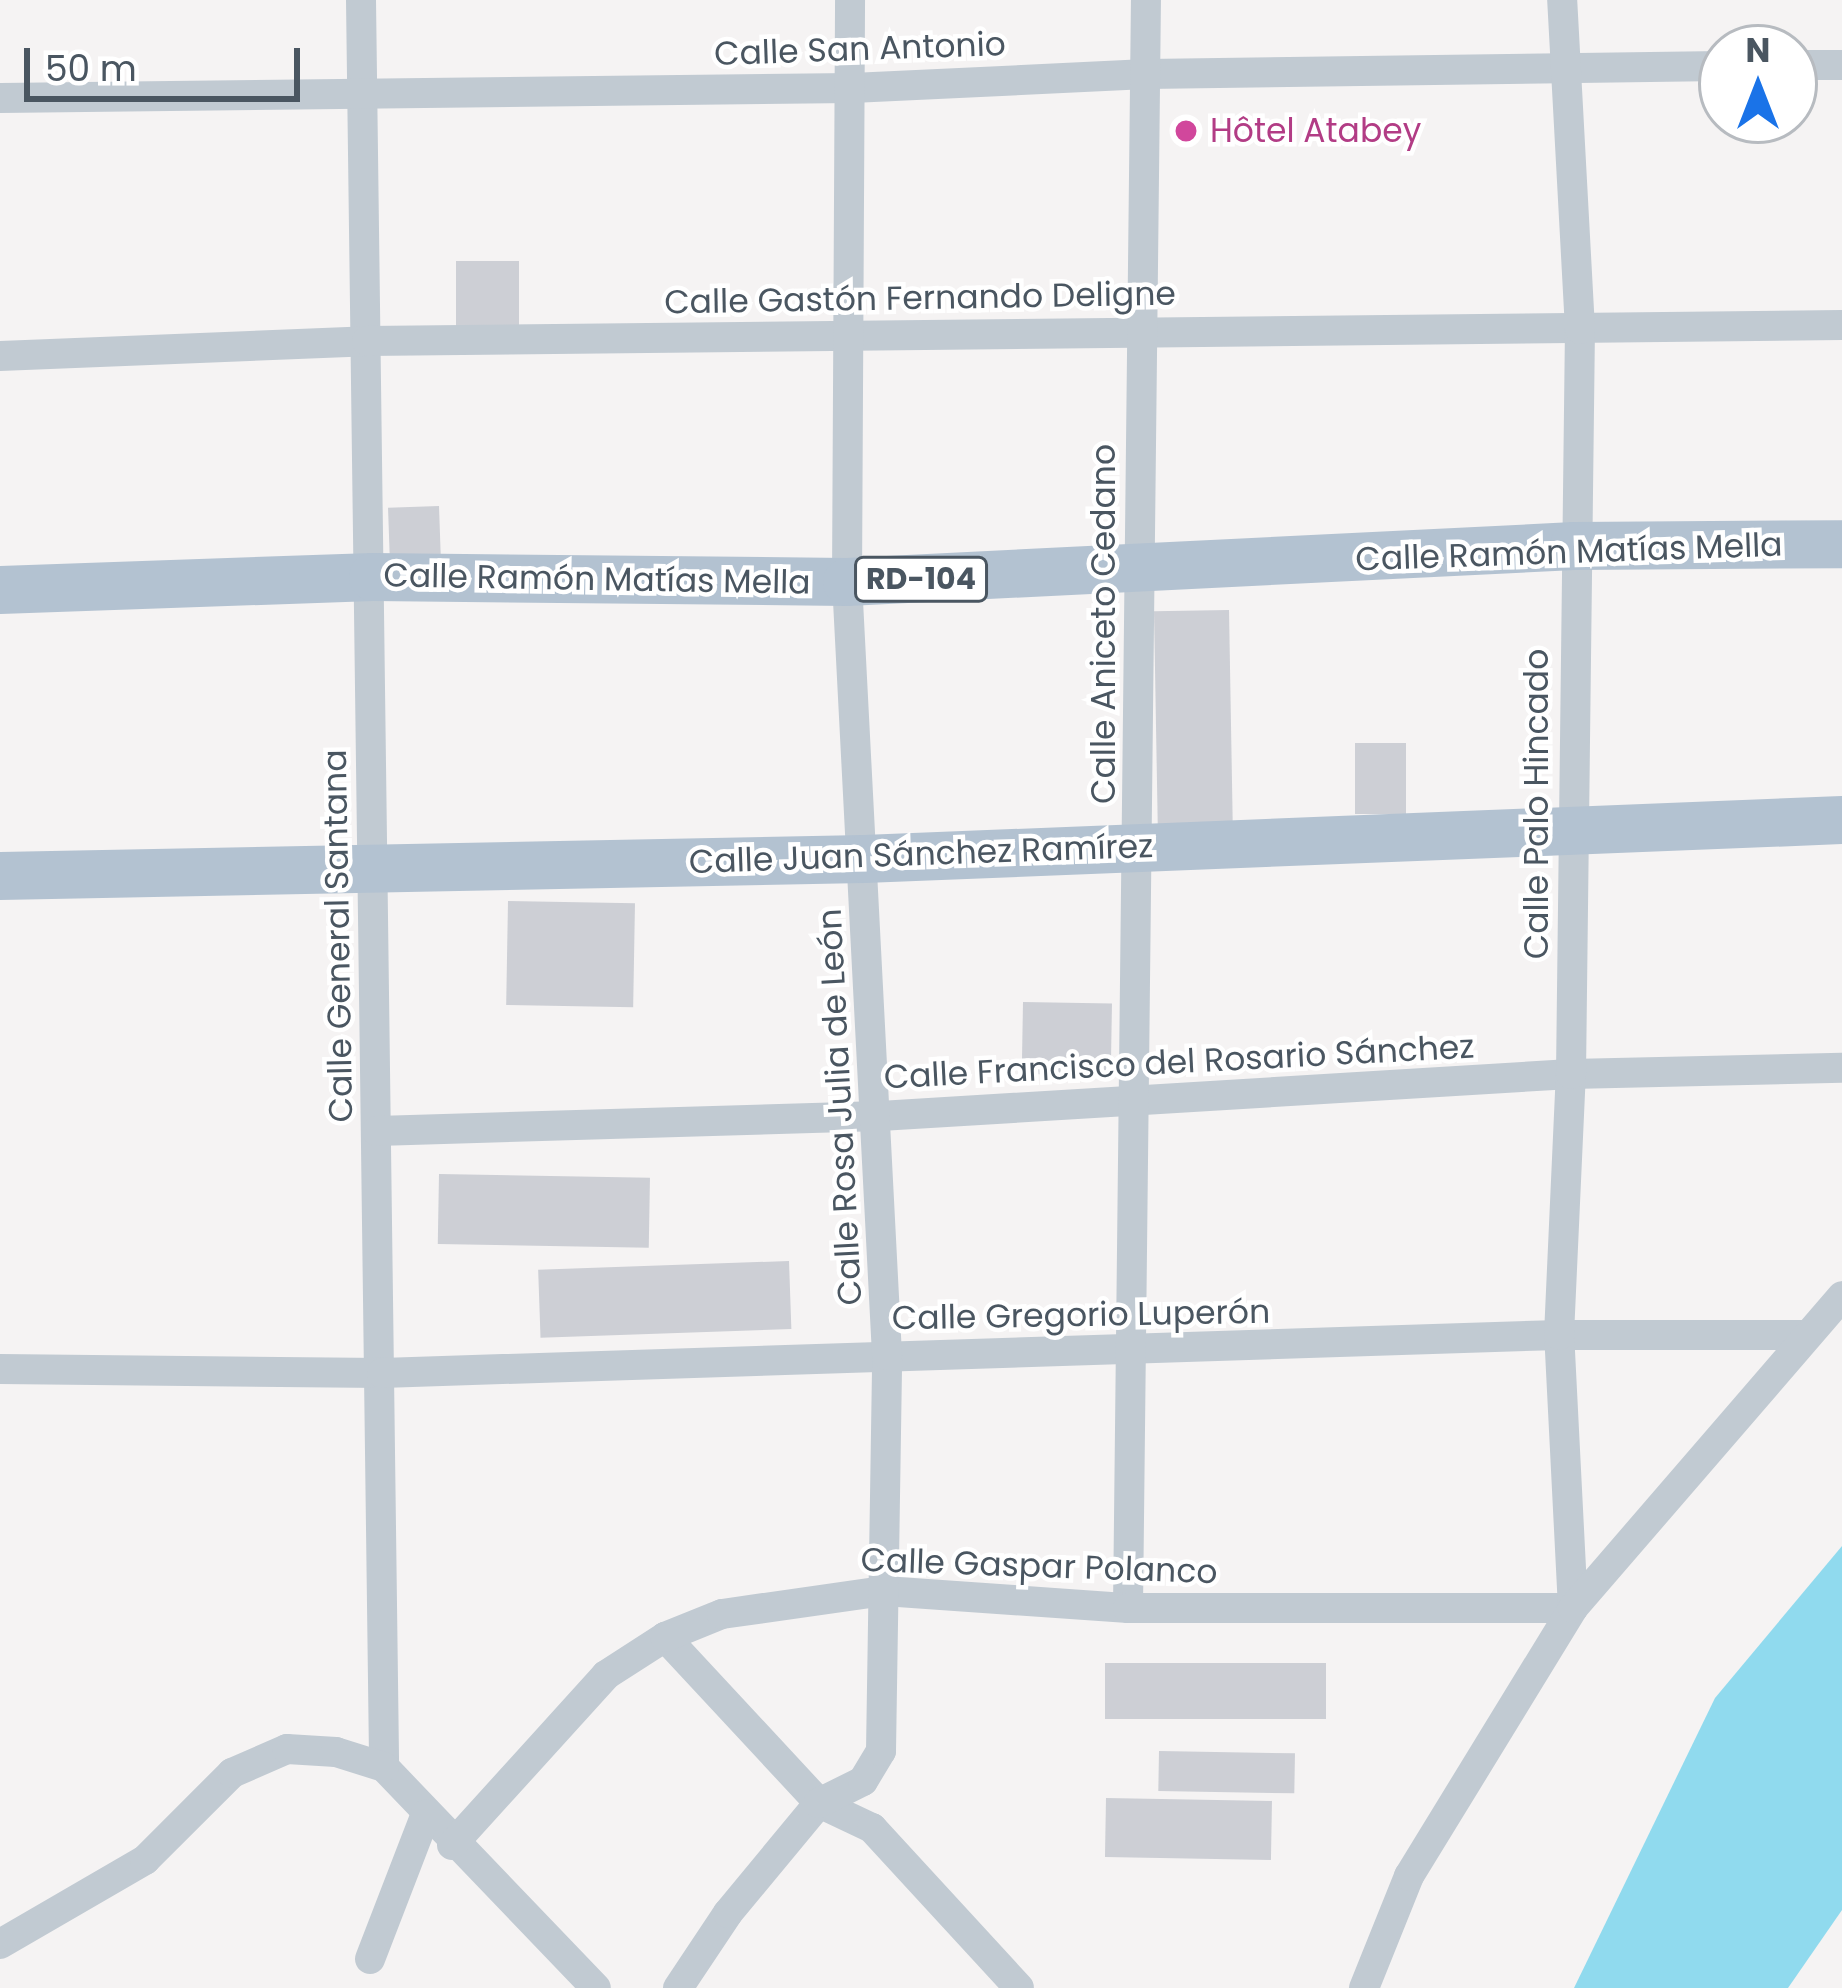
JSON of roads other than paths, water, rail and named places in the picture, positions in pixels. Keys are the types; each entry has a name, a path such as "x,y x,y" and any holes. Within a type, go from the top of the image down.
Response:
{"main road":[{"name":"Calle Ramón Matías Mella","path":"0,590 373,577 847,582 1574,546 1842,544"},
{"name":"Calle Juan Sánchez Ramírez","path":"0,876 370,865 864,859 1573,827 1842,820"}],"street":[{"name":"Calle General Santana","path":"361,0 373,577 370,865 382,1372 384,1767"},
{"name":"Calle Rosa Julia de León","path":"678,1988 728,1913 819,1803 863,1780 881,1750 887,1355 880,1116 847,582 850,0"},
{"name":"Calle Aniceto Cedano","path":"1128,1608 1146,0"},
{"name":"Calle Palo Hincado","path":"1562,0 1562,68 1580,328 1571,1074 1559,1335 1573,1608"},
{"name":"Calle San Antonio","path":"0,98 852,88 1147,74 1698,66"},
{"name":"Calle Gastón Fernando Deligne","path":"0,356 367,341 847,338 1142,329 1842,326"},
{"name":"Calle Francisco del Rosario Sánchez","path":"376,1130 880,1116 1571,1074 1842,1068"},
{"path":"1364,1988 1409,1876 1573,1608 1803,1335 1842,1296"},
{"name":"Calle Gregorio Luperón","path":"0,1370 382,1372 887,1355 1128,1354 1559,1335 1803,1335"},
{"name":"Calle Gaspar Polanco","path":"452,1845 606,1675 664,1637 722,1614 884,1591 1128,1608 1573,1608"},
{"path":"664,1637 819,1803 872,1828 1019,1988"},
{"path":"0,1944 145,1860 232,1773 287,1749 336,1752 384,1767 452,1845 596,1988"},
{"path":"370,1959 426,1814"}],"water":[{"path":"1842,1546 1842,1910 1788,1988 1574,1988 1715,1698"}],"place":[{"name":"Hôtel Atabey","path":"1186,131"}]}
